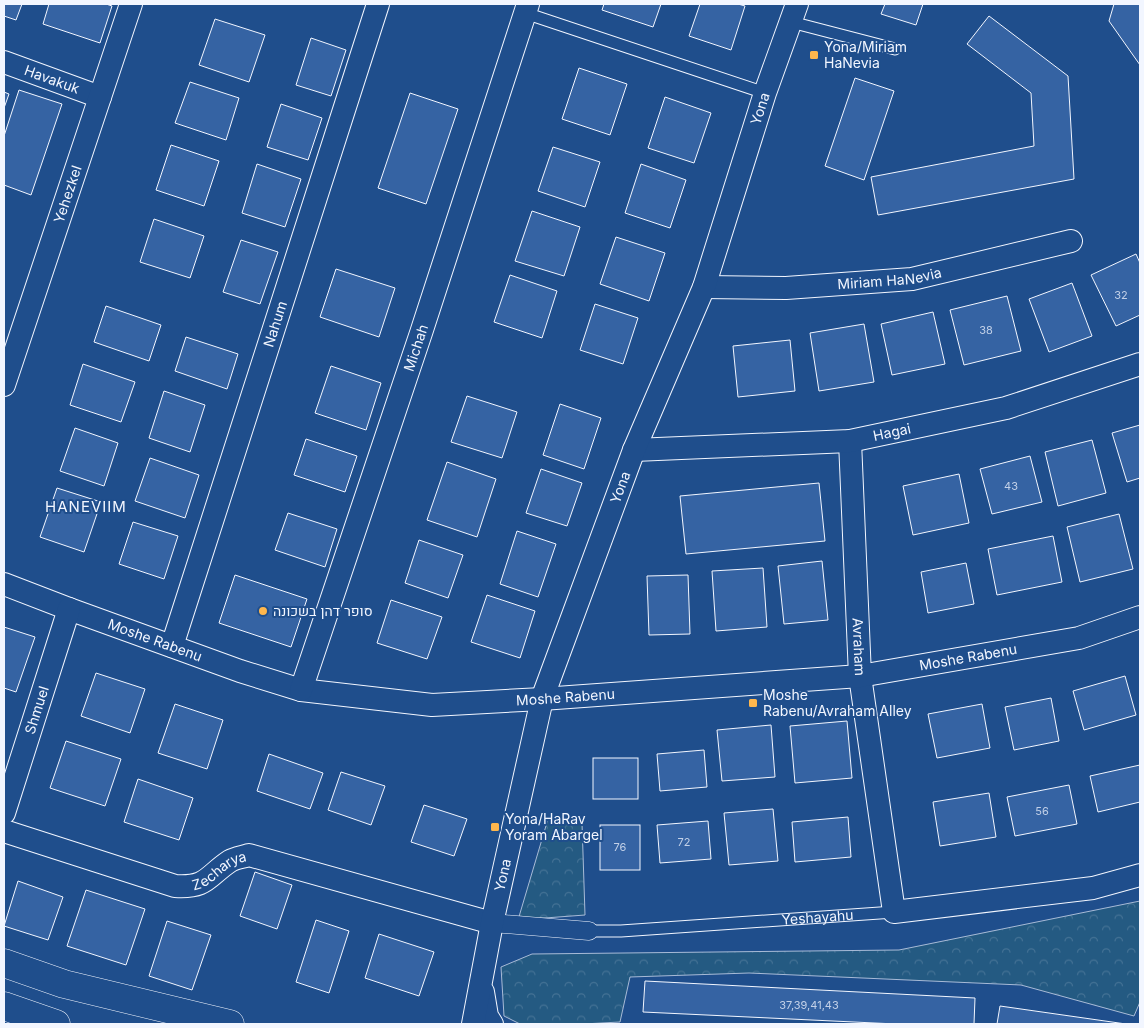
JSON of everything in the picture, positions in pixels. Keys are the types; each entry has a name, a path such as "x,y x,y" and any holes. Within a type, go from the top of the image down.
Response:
{"street":[{"name":"Yehezkel","path":"4,385 131,4"},
{"name":"Nahum","path":"172,646 378,4"},
{"name":"Michah","path":"301,690 421,333 527,8"},
{"name":"Yona","path":"473,1024 492,923 542,699 634,450 704,287 765,93 794,13"},
{"name":"Havakuk","path":"4,62 100,97"},
{"name":"Miriam HaNevia","path":"704,287 786,288 912,279 1071,242"},
{"name":"Hagai","path":"634,450 850,441 1006,408 1140,364"},
{"name":"Avraham","path":"850,441 860,676 894,912"},
{"name":"Moshe Rabenu","path":"4,584 240,671 301,690 432,705 860,676 1079,638 1140,617"},
{"name":"Shmuel","path":"4,813 69,609"},
{"name":"Zecharya","path":"4,832 176,886 191,887 205,882 232,860 249,855 492,923"},
{"name":"Yeshayahu","path":"894,912 1093,888 1140,875"},
{"name":"Yeshayahu","path":"492,923 588,931"},
{"path":"4,963 64,984 230,1024"},
{"name":"Yona","path":"481,984 487,1016 492,1024"},
{"path":"4,1006 56,1024"}],"lane":[{"path":"527,8 765,93"},
{"path":"794,13 895,50"},
{"name":"Yeshayahu","path":"588,931 621,932 894,912"}],"green space":[{"path":"548,819 582,823 585,915 518,920"},
{"path":"1140,901 1140,1002 1134,1016 1021,985 749,973 630,977 620,1022 520,1024 504,1016 501,967 532,954 899,950"}],"building":[{"path":"4,4 22,4 16,20 4,16"},
{"path":"49,4 106,4 112,6 100,43 43,24"},
{"path":"604,4 661,4 653,27 602,10"},
{"path":"700,4 738,4 745,6 731,50 689,36"},
{"path":"885,4 923,4 916,25 881,14"},
{"path":"1114,4 1140,4 1140,65 1109,21"},
{"path":"989,16 1068,76 1074,179 878,215 871,177 1034,146 1031,93 967,44"},
{"path":"215,19 265,35 249,82 199,65"},
{"path":"311,38 346,50 331,96 296,85"},
{"path":"579,68 627,84 610,135 562,119"},
{"path":"855,78 894,91 864,180 825,166"},
{"path":"190,82 239,98 226,140 175,123"},
{"path":"19,90 62,104 31,195 4,185 4,136"},
{"path":"4,92 9,94 4,108"},
{"path":"410,93 458,109 426,204 378,188"},
{"path":"665,97 711,113 694,163 648,148"},
{"path":"281,104 322,118 308,160 267,147"},
{"path":"171,145 219,161 204,206 156,190"},
{"path":"553,147 600,162 585,207 538,191"},
{"path":"257,164 301,179 285,227 242,213"},
{"path":"641,164 686,180 670,228 625,213"},
{"path":"532,211 580,227 564,276 515,261"},
{"path":"154,219 204,236 190,278 140,262"},
{"path":"616,237 665,253 649,301 600,284"},
{"path":"241,240 278,252 260,304 223,292"},
{"path":"1136,254 1140,263 1140,315 1116,326 1091,275"},
{"path":"336,269 395,288 379,337 320,317"},
{"path":"510,275 557,291 542,338 494,322"},
{"path":"1072,283 1092,336 1049,352 1029,299"},
{"path":"1007,296 1021,351 964,365 950,310"},
{"path":"595,304 638,318 623,364 580,350"},
{"path":"106,306 161,325 149,361 94,342"},
{"path":"933,312 945,364 892,375 881,324"},
{"path":"864,324 874,382 819,391 810,333"},
{"path":"186,337 238,354 227,389 175,371"},
{"path":"790,340 795,391 738,397 733,346"},
{"path":"83,364 135,382 121,422 70,405"},
{"path":"331,366 381,383 366,430 315,413"},
{"path":"164,391 205,405 190,452 149,438"},
{"path":"467,396 517,412 502,458 451,442"},
{"path":"560,404 601,418 584,469 543,455"},
{"path":"1140,425 1140,478 1127,482 1112,433"},
{"path":"75,428 118,443 104,486 60,471"},
{"path":"306,439 357,456 345,492 294,475"},
{"path":"1092,440 1106,493 1058,506 1045,452"},
{"path":"1030,456 1042,502 992,514 980,469"},
{"path":"150,458 199,475 185,518 135,501"},
{"path":"447,462 496,479 477,537 427,520"},
{"path":"541,469 582,483 567,526 526,513"},
{"path":"959,474 969,523 913,535 903,486"},
{"path":"819,483 825,541 686,554 680,496"},
{"path":"57,488 101,502 84,552 40,537"},
{"path":"288,513 337,529 325,567 275,550"},
{"path":"1119,514 1133,569 1080,582 1067,527"},
{"path":"133,522 178,536 164,579 119,564"},
{"path":"517,531 556,544 538,597 500,584"},
{"path":"1053,536 1062,582 997,595 988,549"},
{"path":"419,540 463,555 448,598 405,583"},
{"path":"822,561 828,620 784,624 778,566"},
{"path":"966,563 974,604 928,613 921,572"},
{"path":"763,568 767,627 716,631 712,571"},
{"name":"סופר דהן בשכונה","path":"235,575 307,599 291,647 219,623"},
{"path":"688,575 690,634 649,635 647,576"},
{"path":"487,595 535,611 520,658 471,642"},
{"path":"391,600 442,617 427,659 377,643"},
{"path":"4,627 35,637 16,692 4,688"},
{"path":"96,673 145,689 130,733 81,716"},
{"path":"1125,676 1136,715 1084,730 1073,691"},
{"path":"1051,698 1059,741 1014,750 1005,707"},
{"path":"175,704 223,720 207,769 158,753"},
{"path":"982,704 990,748 937,758 928,714"},
{"path":"847,721 852,778 795,783 790,726"},
{"path":"771,725 775,777 722,781 717,730"},
{"path":"66,741 121,759 105,806 50,788"},
{"path":"704,750 707,787 660,791 657,754"},
{"path":"269,754 323,773 310,809 257,791"},
{"path":"593,758 638,758 638,799 593,799"},
{"path":"1140,765 1140,802 1098,812 1090,776"},
{"path":"341,772 385,786 371,825 328,810"},
{"path":"138,779 193,798 179,840 124,822"},
{"path":"1069,785 1077,824 1015,836 1007,797"},
{"path":"989,793 996,837 940,846 933,802"},
{"path":"424,805 467,819 454,856 411,842"},
{"path":"773,809 778,861 729,865 724,813"},
{"path":"848,817 851,857 795,862 792,822"},
{"path":"708,821 711,859 660,863 657,825"},
{"path":"600,825 640,825 640,870 600,870"},
{"path":"255,872 292,885 277,929 240,916"},
{"path":"18,881 63,897 48,940 4,926"},
{"path":"86,890 145,909 126,965 67,946"},
{"path":"316,920 349,931 329,993 296,982"},
{"path":"167,921 211,935 192,990 149,976"},
{"path":"379,934 434,952 419,996 365,978"},
{"path":"645,981 975,998 974,1024 896,1024 643,1012"},
{"path":"1000,1006 1126,1024 997,1024"}],"place":[{"name":"Yona/Miriam HaNevia","path":"814,55"},
{"name":"סופר דהן בשכונה","path":"263,611"},
{"name":"Moshe Rabenu/Avraham Alley","path":"753,703"},
{"name":"Yona/HaRav Yoram Abargel","path":"495,827"}],"district":[{"name":"HANEVIIM","path":"86,507"}]}
